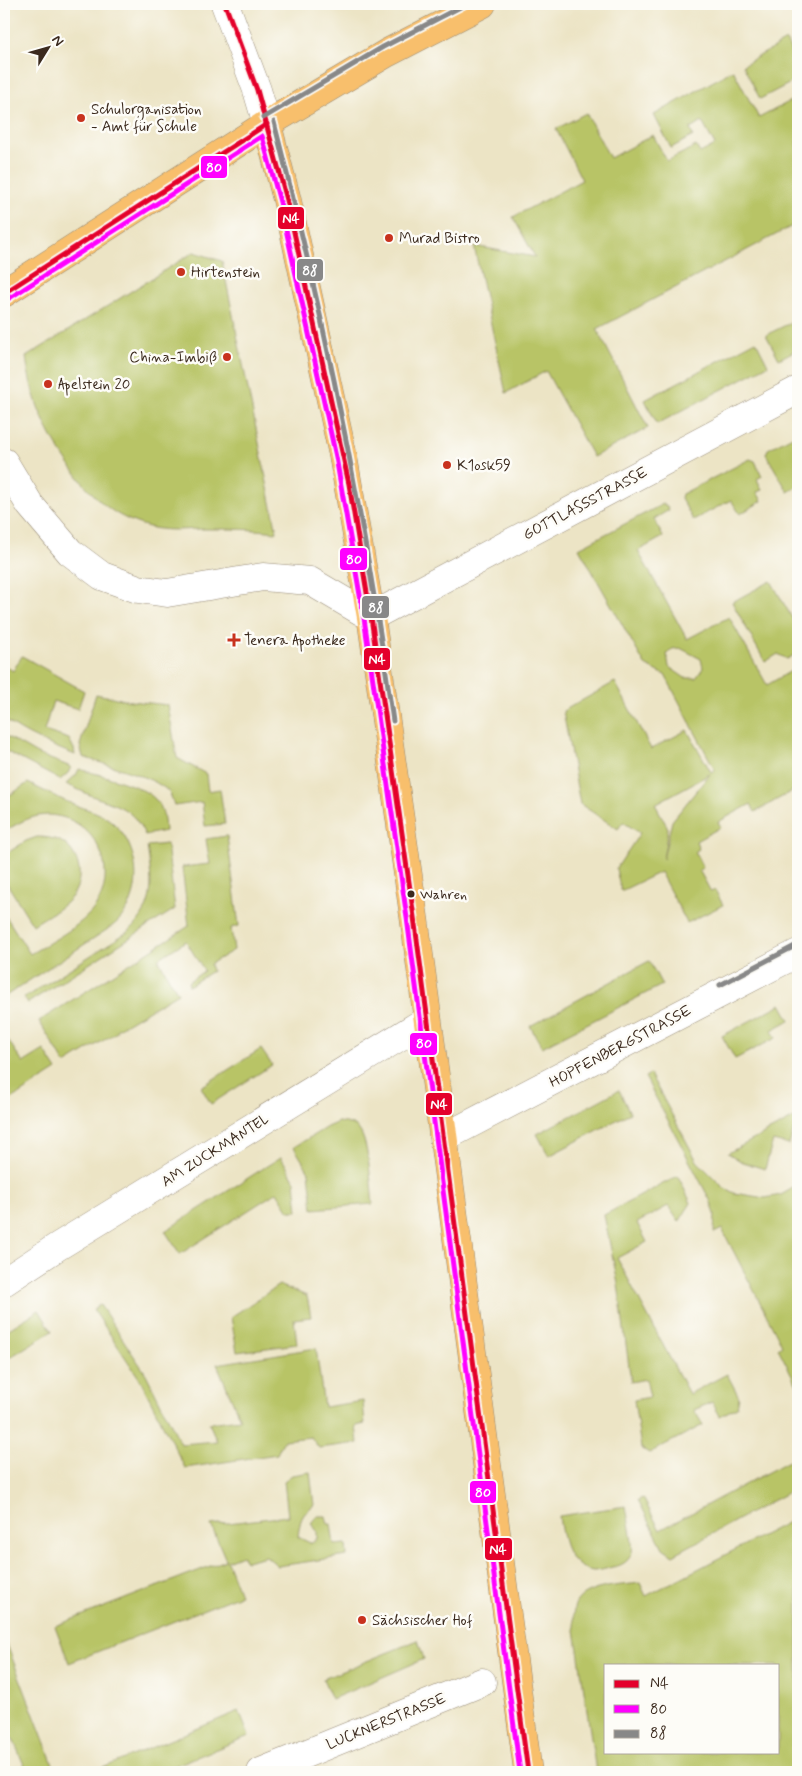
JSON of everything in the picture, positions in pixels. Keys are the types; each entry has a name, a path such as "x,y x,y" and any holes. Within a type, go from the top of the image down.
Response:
{"main road":[{"path":"4,293 267,124 387,53 482,4"},
{"path":"267,124 289,209 343,456 371,617 528,1772"}],"street":[{"path":"224,4 267,124"},
{"name":"GOTTLASSSTRASSE","path":"371,617 798,390"},
{"path":"4,462 30,505 70,552 102,576 138,589 167,593 263,577 310,580 371,617"},
{"name":"HOPFENBERGSTRASSE","path":"443,1138 798,953"},
{"name":"AM ZUCKMANTEL","path":"4,1282 57,1247 427,1020"},
{"name":"LUCKNERSTRASSE","path":"261,1772 482,1682"}],"green space":[{"path":"786,41 798,64 798,79 760,99 743,65"},
{"path":"733,70 759,118 798,97 798,223 597,329 648,428 593,457 546,371 506,393 474,246 535,257 513,217 582,180 556,129 586,113 610,158 653,135 667,161 696,146 700,153 715,145 702,122 690,129 693,136 671,148 654,115"},
{"path":"194,252 222,261 277,532 241,529 160,529 142,525 119,515 102,503 90,491 68,462 48,430 33,390 26,357"},
{"path":"798,319 798,349 779,359 766,335"},
{"path":"756,341 768,365 657,424 645,400"},
{"path":"798,433 798,486 788,492 766,454 768,449"},
{"path":"750,459 755,461 762,476 757,479 762,490 757,492 762,501 740,514 731,500 693,520 681,498 682,494"},
{"path":"663,504 667,506 669,510 654,519 663,537 638,551 687,639 729,617 767,685 798,667 798,788 755,812 751,804 718,822 721,827 696,841 699,849 695,852 703,868 699,870 711,892 715,890 723,905 687,923 660,872 621,891 616,869 640,833 623,822 618,829 580,804 563,711 615,682 651,749 687,730 711,772 715,770 665,675 645,665 579,548","holes":["680,648 701,659 703,668 696,678 685,678 669,667 667,654 672,649","710,774 672,821 663,859 668,828 655,804"]},
{"path":"771,581 792,618 798,615 798,653 787,659 778,654 765,662 732,602"},
{"path":"22,656 84,691 78,709 53,701 44,731 69,739 75,755 29,735 4,719 4,665 13,671"},
{"path":"96,694 131,701 168,705 177,758 206,774 208,791 220,789 225,824 205,826 202,802 174,806 168,791 151,780 83,757 80,745"},
{"path":"4,735 37,754 71,767 68,773 60,780 4,750"},
{"path":"79,769 119,781 149,794 160,806 165,831 145,835 135,818 117,805 66,784 76,775"},
{"path":"28,783 100,814 112,822 128,843 136,869 136,883 128,908 116,923 4,997 4,920 7,918 30,954 65,933 89,914 102,894 105,879 100,851 93,839 84,828 71,821 57,816 42,815 22,821 4,832 4,799"},
{"path":"227,836 239,926 231,928 234,950 210,964 212,971 189,986 188,982 204,971 186,941 158,959 178,993 116,1030 117,1032 65,1064 39,1021 189,926 182,867 210,864 206,839"},
{"path":"37,837 55,839 67,845 76,858 79,880 77,888 69,900 33,925 4,879 4,855 26,841"},
{"path":"167,844 175,909 28,1003 24,998 129,931 138,921 144,912 150,892 151,881 147,846"},
{"path":"649,961 662,985 542,1047 530,1026"},
{"path":"781,1004 790,1020 772,1030 776,1038 735,1059 722,1036"},
{"path":"8,1040 23,1063 44,1050 57,1070 4,1104 4,1043"},
{"path":"261,1049 272,1065 211,1104 201,1087"},
{"path":"650,1074 697,1161 723,1187 734,1193 765,1198 781,1195 798,1185 798,1387 778,1348 782,1345 722,1229 714,1233 715,1214 710,1200 645,1077"},
{"path":"619,1090 630,1113 549,1156 537,1134"},
{"path":"798,1116 798,1132 793,1131 789,1145 773,1141 765,1169 742,1162 728,1153"},
{"path":"338,1122 355,1126 362,1136 369,1165 373,1204 313,1209 309,1172 294,1147"},
{"path":"281,1157 295,1181 298,1211 289,1211 277,1192 180,1254 165,1231"},
{"path":"678,1176 691,1203 679,1222 668,1206 637,1223 647,1242 617,1258 689,1394 727,1374 739,1397 737,1407 720,1416 712,1402 694,1410 703,1425 649,1453 641,1448 634,1400 650,1397 646,1379 631,1382 618,1284 604,1215"},
{"path":"279,1285 307,1296 311,1317 294,1319 297,1344 237,1352 231,1317"},
{"path":"100,1305 146,1374 181,1444 217,1441 209,1423 240,1419 217,1364 316,1348 324,1407 363,1401 365,1424 356,1426 358,1443 319,1448 311,1437 284,1440 277,1454 185,1468 139,1378 93,1309"},
{"path":"39,1310 52,1331 4,1361 4,1332"},
{"path":"798,1456 798,1487 673,1555 663,1548 638,1500 643,1498 660,1530"},
{"path":"310,1472 314,1505 302,1518 298,1537 310,1543 317,1539 317,1531 311,1523 317,1516 326,1516 328,1524 331,1524 334,1545 346,1544 347,1556 278,1566 266,1556 246,1561 242,1555 227,1561 240,1595 69,1663 55,1626 226,1560 211,1525 288,1516 284,1481 292,1475"},
{"path":"626,1506 632,1548 629,1558 618,1566 595,1571 577,1564 571,1557 564,1542 559,1516"},
{"path":"798,1517 798,1772 596,1772 574,1623 574,1608 578,1600 592,1591 640,1583 646,1596"},
{"path":"4,1637 56,1772 27,1772 13,1739 4,1734 4,1708 11,1705 4,1690"},
{"path":"418,1640 424,1659 332,1699 323,1679"},
{"path":"239,1711 249,1736 159,1772 93,1772"}],"transit line":[{"name":"N4","path":"225,4 257,90 287,200 349,484 371,617 414,917 528,1772"},
{"name":"88","path":"263,118 383,47 466,4"},
{"name":"88","path":"274,122 293,196 342,420 370,570 393,721"},
{"name":"N4","path":"4,293 267,124"},
{"name":"80","path":"8,299 262,136 280,202 336,457 364,618 407,918 520,1772"},
{"name":"88","path":"720,985 795,946"}],"place":[{"name":"Schulorganisation - Amt für Schule","path":"81,118"},
{"name":"Murad Bistro","path":"389,238"},
{"name":"Hirtenstein","path":"181,272"},
{"name":"China-Imbiß","path":"227,357"},
{"name":"Apelstein 20","path":"48,384"},
{"name":"K1osk59","path":"447,465"},
{"name":"Tenera Apotheke","path":"234,640"},
{"name":"Wahren","path":"411,894"},
{"name":"Sächsischer Hof","path":"362,1620"}]}
